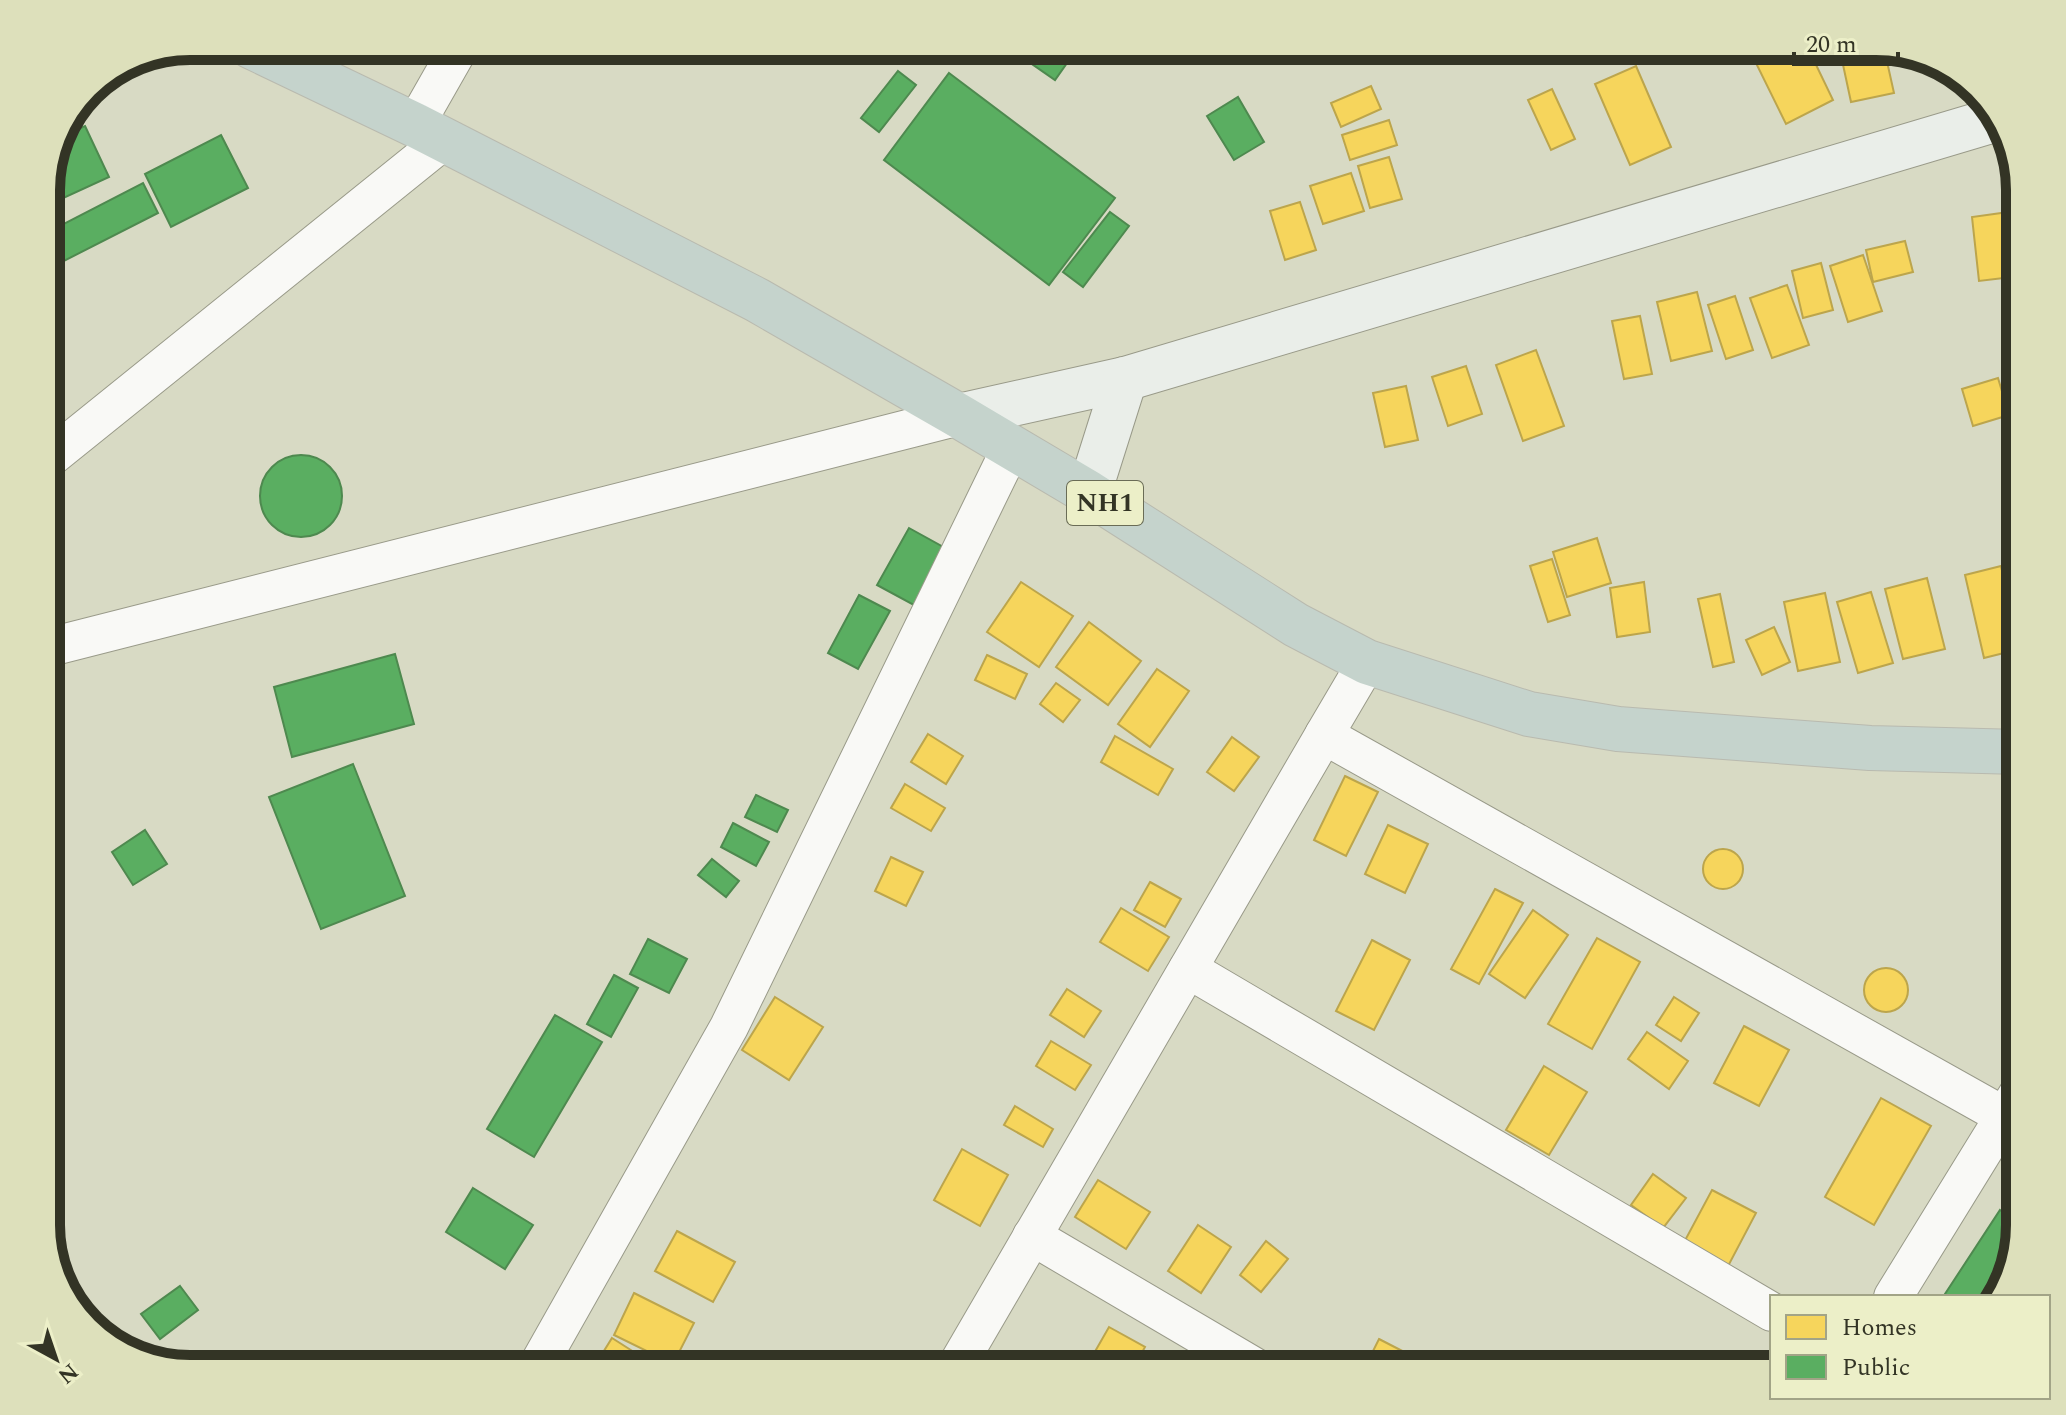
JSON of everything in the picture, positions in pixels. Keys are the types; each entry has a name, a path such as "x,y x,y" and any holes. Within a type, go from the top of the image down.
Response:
{"highway":[{"name":"NH1","path":"279,60 757,300 1089,493 1296,625 1367,662 1529,714 1618,729 1870,748 2006,752"}],"main road":[{"path":"959,416 1125,379 1987,122"},
{"path":"1089,493 1125,379"}],"street":[{"path":"60,449 429,133 455,60"},
{"path":"60,644 959,416"},
{"path":"544,1355 729,1027 1011,448"},
{"path":"963,1355 1367,662"},
{"path":"1324,735 2006,1106"},
{"path":"1188,969 1770,1311"},
{"path":"1894,1295 2006,1125"},
{"path":"1032,1236 1234,1355"}],"building: Homes":[{"path":"1754,60 1814,60 1833,100 1786,124"},
{"path":"1842,60 1887,61 1894,93 1851,102"},
{"path":"1636,66 1671,147 1630,165 1595,84"},
{"path":"1371,86 1381,109 1341,127 1331,103"},
{"path":"1552,89 1575,139 1551,150 1528,100"},
{"path":"1389,120 1397,145 1350,160 1342,135"},
{"path":"1389,157 1402,199 1370,208 1358,166"},
{"path":"1351,173 1364,211 1323,224 1310,186"},
{"path":"1300,202 1316,250 1285,260 1270,211"},
{"path":"2006,212 2006,278 1979,281 1972,217"},
{"path":"1905,241 1913,272 1873,282 1866,250"},
{"path":"1863,255 1882,311 1848,322 1830,266"},
{"path":"1821,263 1833,310 1803,318 1792,271"},
{"path":"1787,285 1809,345 1772,358 1750,298"},
{"path":"1697,292 1712,351 1671,361 1657,302"},
{"path":"1735,296 1753,350 1726,359 1708,305"},
{"path":"1640,316 1652,374 1624,379 1612,321"},
{"path":"1536,350 1564,426 1523,441 1496,365"},
{"path":"1466,366 1482,414 1448,426 1432,377"},
{"path":"1998,378 2006,416 1973,426 1962,389"},
{"path":"1406,386 1418,440 1385,447 1373,393"},
{"path":"1597,538 1611,583 1567,597 1553,552"},
{"path":"1552,559 1570,615 1548,622 1530,566"},
{"path":"2001,566 2006,588 2006,652 1984,658 1965,575"},
{"path":"1927,578 1945,649 1903,659 1885,589"},
{"path":"1021,582 1073,616 1039,667 987,632"},
{"path":"1644,582 1650,632 1617,637 1610,588"},
{"path":"1871,592 1893,663 1858,673 1837,602"},
{"path":"1825,593 1840,662 1798,671 1784,602"},
{"path":"1720,594 1734,662 1713,667 1698,599"},
{"path":"1089,622 1141,661 1108,705 1056,667"},
{"path":"1774,627 1790,662 1762,675 1746,640"},
{"path":"987,655 1027,674 1015,699 975,680"},
{"path":"1157,669 1189,691 1150,747 1118,724"},
{"path":"1056,683 1080,700 1063,722 1040,704"},
{"path":"928,734 963,756 946,784 911,762"},
{"path":"1115,736 1173,769 1158,795 1101,762"},
{"path":"1232,737 1259,757 1234,791 1207,772"},
{"path":"1345,776 1378,792 1346,856 1314,840"},
{"path":"905,784 945,808 931,831 891,808"},
{"path":"1388,825 1428,844 1405,893 1365,874"},
{"path":"1723,849 1737,855 1743,869 1737,883 1723,889 1709,883 1703,869 1709,855"},
{"path":"891,857 923,872 906,906 875,891"},
{"path":"1150,882 1181,899 1165,927 1134,910"},
{"path":"1495,889 1523,903 1479,984 1451,969"},
{"path":"1121,908 1169,937 1148,971 1100,942"},
{"path":"1533,910 1568,935 1525,998 1489,974"},
{"path":"1597,938 1640,962 1592,1049 1548,1024"},
{"path":"1372,940 1410,960 1374,1030 1336,1011"},
{"path":"1886,968 1902,974 1908,990 1902,1006 1886,1012 1870,1006 1864,990 1870,974"},
{"path":"1067,989 1101,1011 1084,1037 1050,1015"},
{"path":"775,997 823,1027 789,1080 742,1050"},
{"path":"1674,997 1699,1013 1681,1041 1656,1025"},
{"path":"1744,1026 1789,1050 1759,1106 1714,1083"},
{"path":"1647,1032 1688,1061 1669,1089 1628,1059"},
{"path":"1051,1041 1091,1065 1075,1090 1036,1066"},
{"path":"1544,1066 1587,1092 1549,1155 1506,1130"},
{"path":"1881,1098 1931,1126 1874,1225 1825,1197"},
{"path":"1015,1106 1053,1129 1043,1147 1004,1125"},
{"path":"962,1149 1008,1175 980,1226 934,1200"},
{"path":"1653,1174 1686,1198 1663,1228 1631,1205"},
{"path":"1098,1180 1150,1212 1126,1249 1075,1217"},
{"path":"1712,1190 1756,1213 1726,1270 1682,1246"},
{"path":"1198,1225 1231,1247 1201,1293 1168,1271"},
{"path":"677,1231 735,1262 713,1302 655,1271"},
{"path":"1266,1241 1288,1259 1261,1292 1240,1275"},
{"path":"634,1293 694,1323 678,1355 655,1355 614,1335"},
{"path":"1109,1327 1145,1347 1141,1355 1093,1355"},
{"path":"612,1338 639,1355 601,1355"},
{"path":"1379,1339 1410,1355 1371,1355"}],"building: Public":[{"path":"1026,60 1069,60 1055,80"},
{"path":"898,71 916,85 879,132 861,118"},
{"path":"949,73 1115,198 1049,285 884,160"},
{"path":"1238,97 1264,142 1234,160 1207,116"},
{"path":"85,126 109,177 60,200 64,156 74,131"},
{"path":"221,135 248,188 171,227 145,174"},
{"path":"143,183 158,213 60,263 60,226"},
{"path":"1110,212 1129,226 1083,287 1063,272"},
{"path":"301,455 317,459 330,467 338,480 342,496 338,512 330,525 317,533 301,537 285,533 272,525 264,512 260,496 264,480 272,467 285,459"},
{"path":"909,528 954,553 923,610 877,585"},
{"path":"859,595 890,611 858,669 828,653"},
{"path":"395,654 414,724 292,757 274,687"},
{"path":"353,764 405,896 321,929 269,797"},
{"path":"756,795 788,810 777,832 745,817"},
{"path":"733,823 769,842 756,866 721,847"},
{"path":"145,830 167,864 133,885 112,852"},
{"path":"712,859 739,881 726,897 698,875"},
{"path":"648,939 687,959 669,993 630,974"},
{"path":"614,975 638,988 611,1037 587,1024"},
{"path":"555,1015 602,1042 534,1157 487,1129"},
{"path":"473,1188 533,1225 505,1269 446,1232"},
{"path":"2000,1210 2006,1214 2002,1259 1985,1295 1944,1295"},
{"path":"180,1286 198,1310 160,1339 141,1314"}]}
